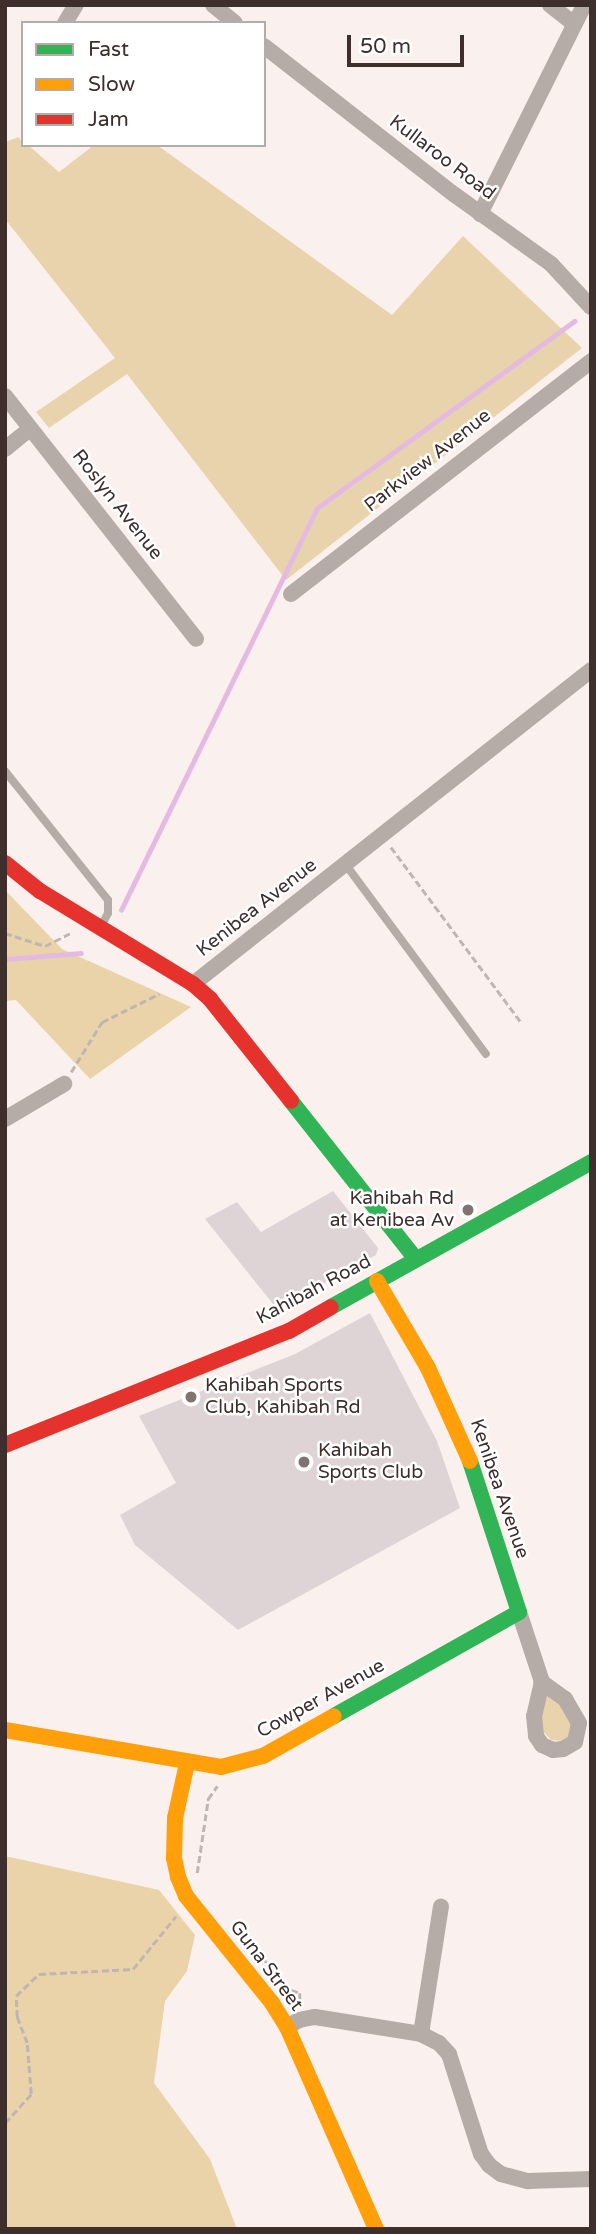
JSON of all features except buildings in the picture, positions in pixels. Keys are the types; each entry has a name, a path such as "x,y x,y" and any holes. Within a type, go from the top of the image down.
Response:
{"main road":[{"path":"5,863 40,891 193,984"},
{"name":"Kenibea Avenue","path":"193,984 222,1013 416,1259"},
{"name":"Kahibah Road","path":"5,1445 289,1331 591,1162"},
{"name":"Kenibea Avenue","path":"377,1281 428,1368 464,1442 519,1612"},
{"name":"Cowper Avenue","path":"5,1730 221,1767 263,1756 519,1612"},
{"name":"Guna Street","path":"187,1763 174,1838 178,1877 189,1900 272,2003 287,2027 376,2229"}],"street":[{"path":"66,21 76,5"},
{"path":"213,5 233,21"},
{"path":"550,5 574,24"},
{"path":"480,214 584,5"},
{"name":"Kullaroo Road","path":"266,48 480,214 551,264 591,307"},
{"name":"Parkview Avenue","path":"291,594 591,361"},
{"name":"Roslyn Avenue","path":"5,396 196,639"},
{"path":"5,449 30,429"},
{"name":"Kenibea Avenue","path":"193,984 591,670"},
{"path":"5,1119 64,1084"},
{"name":"Kenibea Avenue","path":"519,1612 542,1682"},
{"path":"421,2034 441,1907"},
{"path":"287,2027 299,2020 315,2017 421,2034 439,2043 449,2054 481,2154 489,2165 501,2174 528,2181 591,2179"}],"lane":[{"path":"5,771 108,900 108,913 95,926"},
{"path":"346,865 486,1054"}],"path":[{"path":"383,836 520,1021"},
{"path":"5,933 45,946 95,926"},
{"path":"64,1084 102,1022 159,994"},
{"path":"196,1880 209,1794 220,1783"},
{"path":"5,2123 31,2094 27,2043 17,2017 16,1996 39,1974 133,1969 189,1900"},
{"path":"259,1954 290,1990 300,1993 300,2000"}],"shaded area":[{"path":"19,137 21,147 30,147 59,172 91,147 160,147 392,315 463,236 582,348 286,580 127,374 49,428 36,412 115,358 5,219 5,142"},
{"path":"5,890 62,949 191,1007 90,1079 16,1000 5,1001"},
{"path":"544,1693 559,1702 572,1721 571,1735 564,1741 551,1740 541,1729"},
{"path":"5,1856 159,1890 195,1935 187,1971 165,2001 154,2083 210,2159 237,2229 5,2229"}],"waterway":[{"path":"121,910 317,508 574,321"},
{"path":"5,959 81,953"}],"traffic: fast":[{"path":"291,1101 416,1259"},
{"path":"331,1307 591,1162"},
{"path":"334,1716 519,1612 470,1461"}],"traffic: slow":[{"path":"377,1281 428,1368 470,1461"},
{"path":"5,1730 221,1767 263,1756 334,1716"},
{"path":"187,1763 175,1818 174,1858 178,1877 186,1896 272,2003 287,2027 376,2229"}],"traffic: jam":[{"path":"5,863 40,891 193,984 210,999 291,1101"},
{"path":"5,1445 289,1331 331,1307"}],"place":[{"name":"Kahibah Rd at Kenibea Av","path":"468,1210"},
{"name":"Kahibah Sports Club, Kahibah Rd","path":"191,1397"},
{"name":"Kahibah Sports Club","path":"304,1462"}]}
